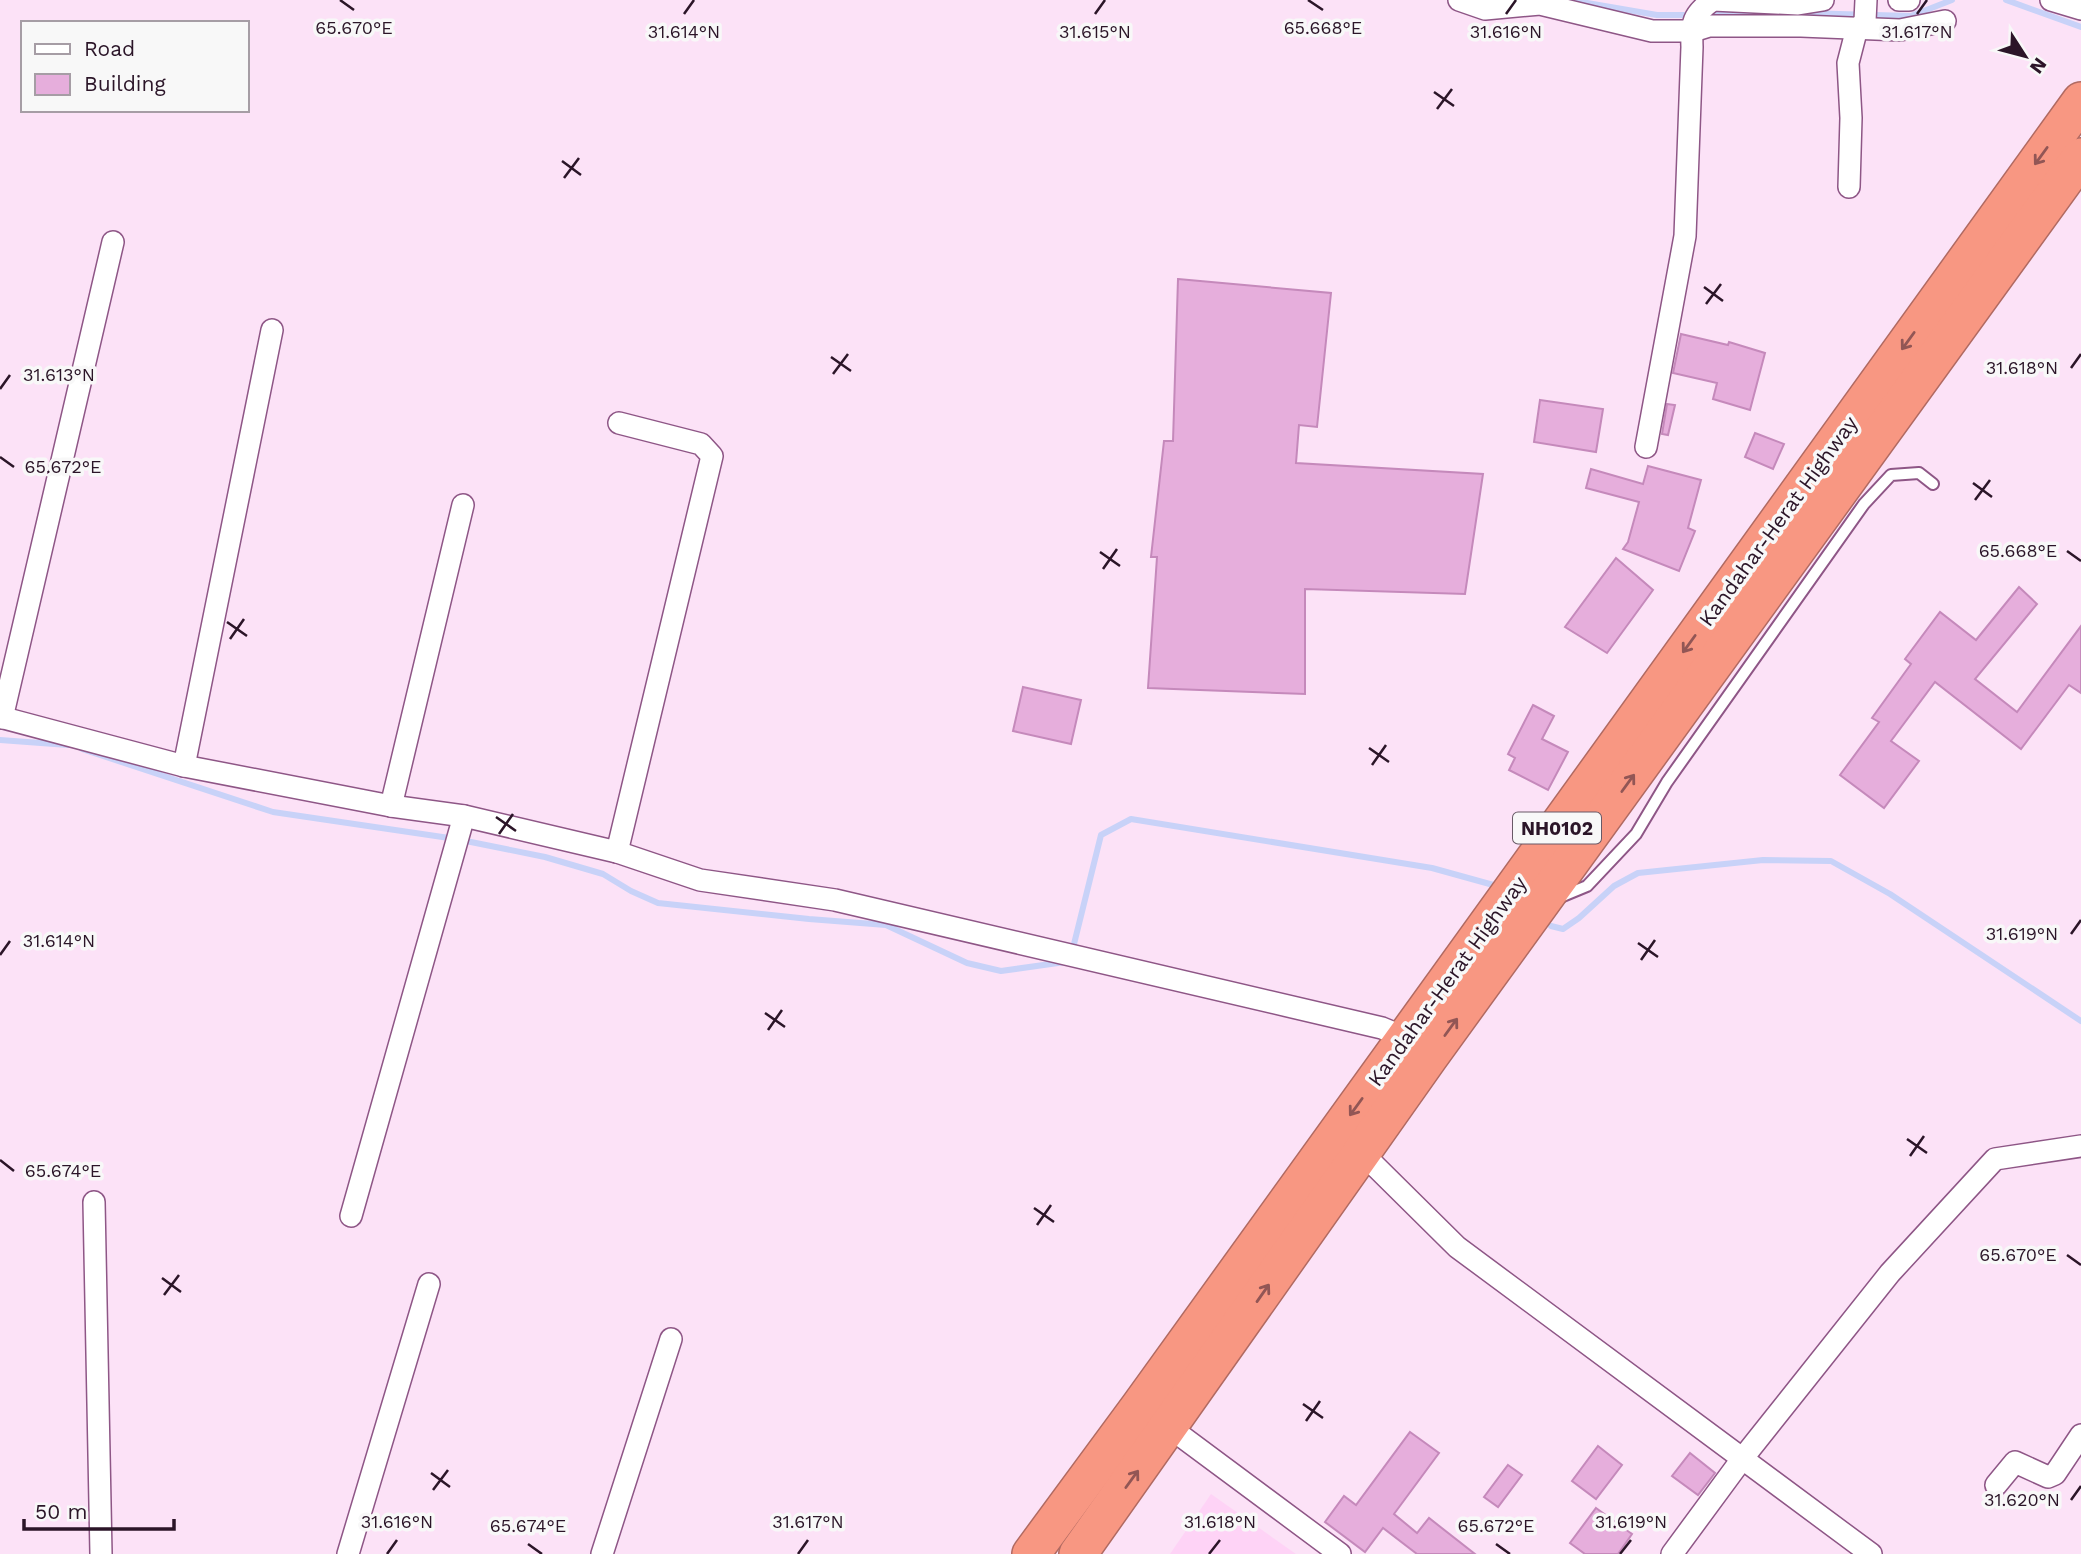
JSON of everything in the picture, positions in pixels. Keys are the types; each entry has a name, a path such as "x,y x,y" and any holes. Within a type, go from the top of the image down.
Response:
{"highway":[{"name":"Kandahar-Herat Highway","path":"1078,1554 1362,1153 1418,1047 1539,906 1858,437 2081,101"},
{"name":"Kandahar-Herat Highway","path":"1031,1554 1418,1047 1858,437 2081,157"},
{"path":"1067,1505 1099,1525"}],"street":[{"path":"1459,0 1485,9 1540,4 1651,31 1695,21 1709,26 1864,14 1900,30 1945,21"},
{"path":"1646,447 1685,236 1695,21 1713,0 1798,4 1824,0"},
{"path":"1899,0 1909,0"},
{"path":"2051,0 2081,9"},
{"path":"1849,187 1851,118 1848,63 1864,14"},
{"path":"113,242 1,718 184,766 391,806 460,831 617,852 700,880 835,900 1065,953 1382,1028 1418,1047"},
{"path":"184,766 272,330"},
{"path":"617,852 712,456 701,444 619,423"},
{"path":"391,806 463,505"},
{"path":"351,1216 460,831"},
{"path":"1672,1554 1742,1459 1890,1273 1995,1159 2081,1146"},
{"path":"1362,1153 1457,1247 1871,1554"},
{"path":"94,1202 101,1554"},
{"path":"348,1554 429,1284"},
{"path":"602,1554 671,1339"},
{"path":"1169,1427 1340,1554"},
{"path":"1996,1485 2015,1462 2048,1477 2055,1474 2081,1435"}],"lane":[{"path":"1539,906 1587,886 1636,834 1667,782 1729,692 1864,504 1891,475 1919,474 1933,484"}],"shaded area":[{"path":"1211,1494 1296,1554 1170,1554"}],"building":[{"path":"1178,279 1331,293 1317,427 1299,425 1296,463 1483,474 1465,594 1305,589 1305,694 1148,688 1157,557 1151,557 1164,441 1173,441"},
{"path":"1681,334 1728,345 1729,342 1765,353 1750,410 1713,399 1717,383 1673,373"},
{"path":"1540,400 1603,409 1596,452 1534,442"},
{"path":"1667,404 1675,405 1668,435 1662,434"},
{"path":"1755,433 1784,444 1773,469 1745,457"},
{"path":"1648,466 1701,480 1688,528 1695,531 1679,571 1623,549 1628,542 1639,502 1586,488 1591,469 1643,484"},
{"path":"1616,558 1653,590 1607,653 1565,627"},
{"path":"2019,587 2037,604 1975,679 2017,712 2081,626 2081,693 2069,685 2021,749 1935,682 1891,741 1919,761 1884,808 1840,775 1879,722 1872,718 1911,664 1905,659 1940,612 1976,640"},
{"path":"1023,687 1081,700 1071,744 1013,731"},
{"path":"1533,705 1554,716 1542,739 1568,752 1548,790 1509,770 1515,758 1508,754"},
{"path":"1410,1432 1439,1453 1394,1514 1417,1533 1429,1518 1475,1554 1417,1554 1383,1528 1365,1552 1325,1522 1344,1496 1356,1505"},
{"path":"1598,1446 1622,1465 1596,1499 1572,1481"},
{"path":"1690,1453 1715,1473 1698,1495 1672,1476"},
{"path":"1508,1465 1522,1475 1498,1507 1484,1497"},
{"path":"1596,1508 1632,1534 1618,1554 1585,1554 1570,1543"}],"waterway":[{"path":"1570,0 1657,15 1691,15"},
{"path":"1803,13 1911,16 1952,0"},
{"path":"2006,0 2081,27"},
{"path":"1705,15 1778,13"},
{"path":"0,740 68,745"},
{"path":"82,749 273,812 456,839 545,857 603,874 658,903 886,925 967,963 1001,971 1065,962"},
{"path":"1072,952 1101,835 1131,819 1432,868 1497,886"},
{"path":"1551,926 1563,929 1614,886 1638,873 1763,860 1831,861 1890,894 2081,1021"}]}
